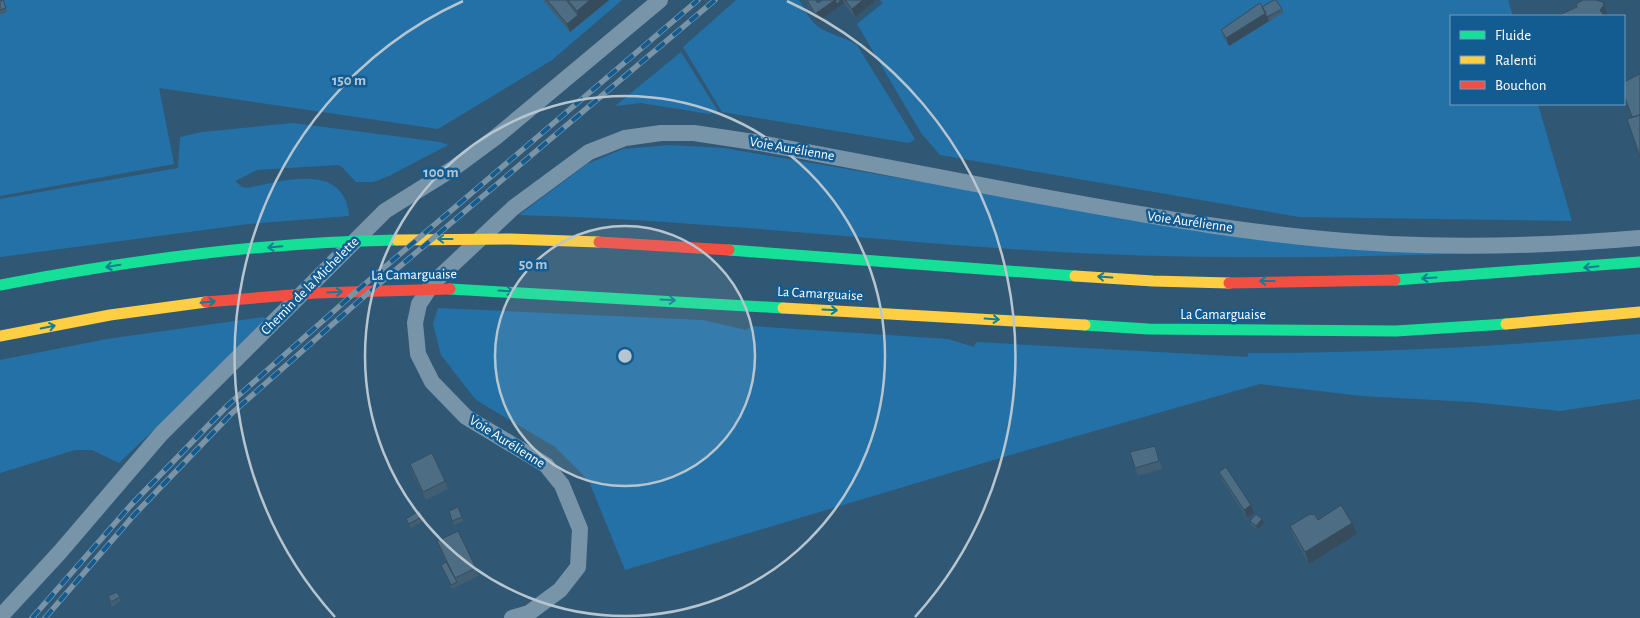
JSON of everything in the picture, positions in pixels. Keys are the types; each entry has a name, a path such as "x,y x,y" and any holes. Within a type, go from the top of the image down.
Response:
{"highway":[{"path":"0,285 169,257 323,242 511,239 763,252 1153,281 1364,282 1530,273 1640,262"},
{"name":"La Camarguaise","path":"0,336 174,305 269,296 377,290 457,289 1148,329 1396,331 1558,320 1640,312"}],"street":[{"name":"Chemin de la Michelette","path":"0,617 60,552 160,434 385,211 454,168 496,137 660,0"},
{"name":"Voie Aurélienne","path":"512,618 529,613 560,590 578,567 580,529 562,485 546,465 466,416 432,382 418,354 416,323 419,304 433,283 512,208 589,152 625,138 661,133 694,133 760,143 1158,218 1315,238 1391,244 1466,244 1577,243 1640,238"}],"shaded area":[{"path":"0,0 622,0 552,60 438,129 159,88 174,164 0,196"},
{"path":"736,0 799,0 810,19 820,28 857,45 915,139 909,143 722,112 683,47"},
{"path":"880,0 1508,0 1513,15 1450,15 1450,105 1538,105 1572,221 1299,217 940,155 921,133 857,24 883,3"},
{"path":"681,52 718,111 709,114 641,103 615,106"},
{"path":"293,123 440,142 448,145 389,176 373,182 356,182 341,166 337,165 257,170 235,181 242,187 247,188 294,179 324,181 336,187 345,199 349,216 249,224 0,257 0,199 178,168 180,137 202,132"},
{"path":"670,145 724,148 1032,201 1476,253 1276,257 1077,253 659,222 519,215 587,164 623,149"},
{"path":"438,308 703,320 746,330 752,326 948,339 974,347 976,342 1248,357 1248,353 1444,348 1640,334 1640,399 1560,411 1471,402 1362,396 1260,384 1024,451 625,570 589,481 555,447 476,400 441,355 433,323"},
{"path":"263,317 269,320 119,463 92,450 75,450 0,473 0,360 107,339"}],"building":[{"path":"3,0 6,8 0,10 0,1"},
{"path":"547,0 566,0 578,15 567,24"},
{"path":"568,0 590,0 577,11"},
{"path":"807,0 816,0 818,3 822,0 835,0 815,14"},
{"path":"845,0 863,0 852,9"},
{"path":"1274,0 1282,9 1267,17 1262,7"},
{"path":"1583,0 1603,2 1604,5 1600,10 1603,15 1559,15 1577,7 1576,4"},
{"path":"1260,3 1266,13 1226,38 1221,30"},
{"path":"1640,74 1640,115 1632,117 1625,98 1625,82"},
{"path":"1640,115 1640,157 1627,119"},
{"path":"1155,446 1159,461 1135,468 1130,452"},
{"path":"432,453 445,481 423,492 410,464"},
{"path":"1226,467 1251,505 1244,510 1219,472"},
{"path":"1341,505 1352,523 1305,552 1290,526 1310,514 1315,515 1318,520"},
{"path":"458,507 462,517 452,521 449,511"},
{"path":"420,510 423,516 409,524 406,519"},
{"path":"1256,514 1262,519 1256,526 1250,521"},
{"path":"458,531 476,568 455,578 437,541"},
{"path":"446,562 457,582 451,585 441,565"},
{"path":"117,592 120,597 111,602 108,596"}],"railway":[{"path":"32,618 131,505 228,405 352,295 698,0"},
{"path":"45,618 134,515 231,414 360,300 715,0"}],"traffic: fast":[{"path":"0,285 148,260 197,254 297,244 397,240"},
{"path":"729,250 1075,276"},
{"path":"1395,280 1640,262"},
{"path":"450,289 783,308"},
{"path":"1085,325 1148,329 1396,331 1506,324"}],"traffic: slow":[{"path":"397,240 510,239 599,242"},
{"path":"1075,276 1229,283"},
{"path":"0,336 110,315 206,302"},
{"path":"783,308 1085,325"},
{"path":"1506,324 1640,312"}],"traffic: jam":[{"path":"599,242 729,250"},
{"path":"1229,283 1395,280"},
{"path":"206,302 316,293 450,289"}]}
